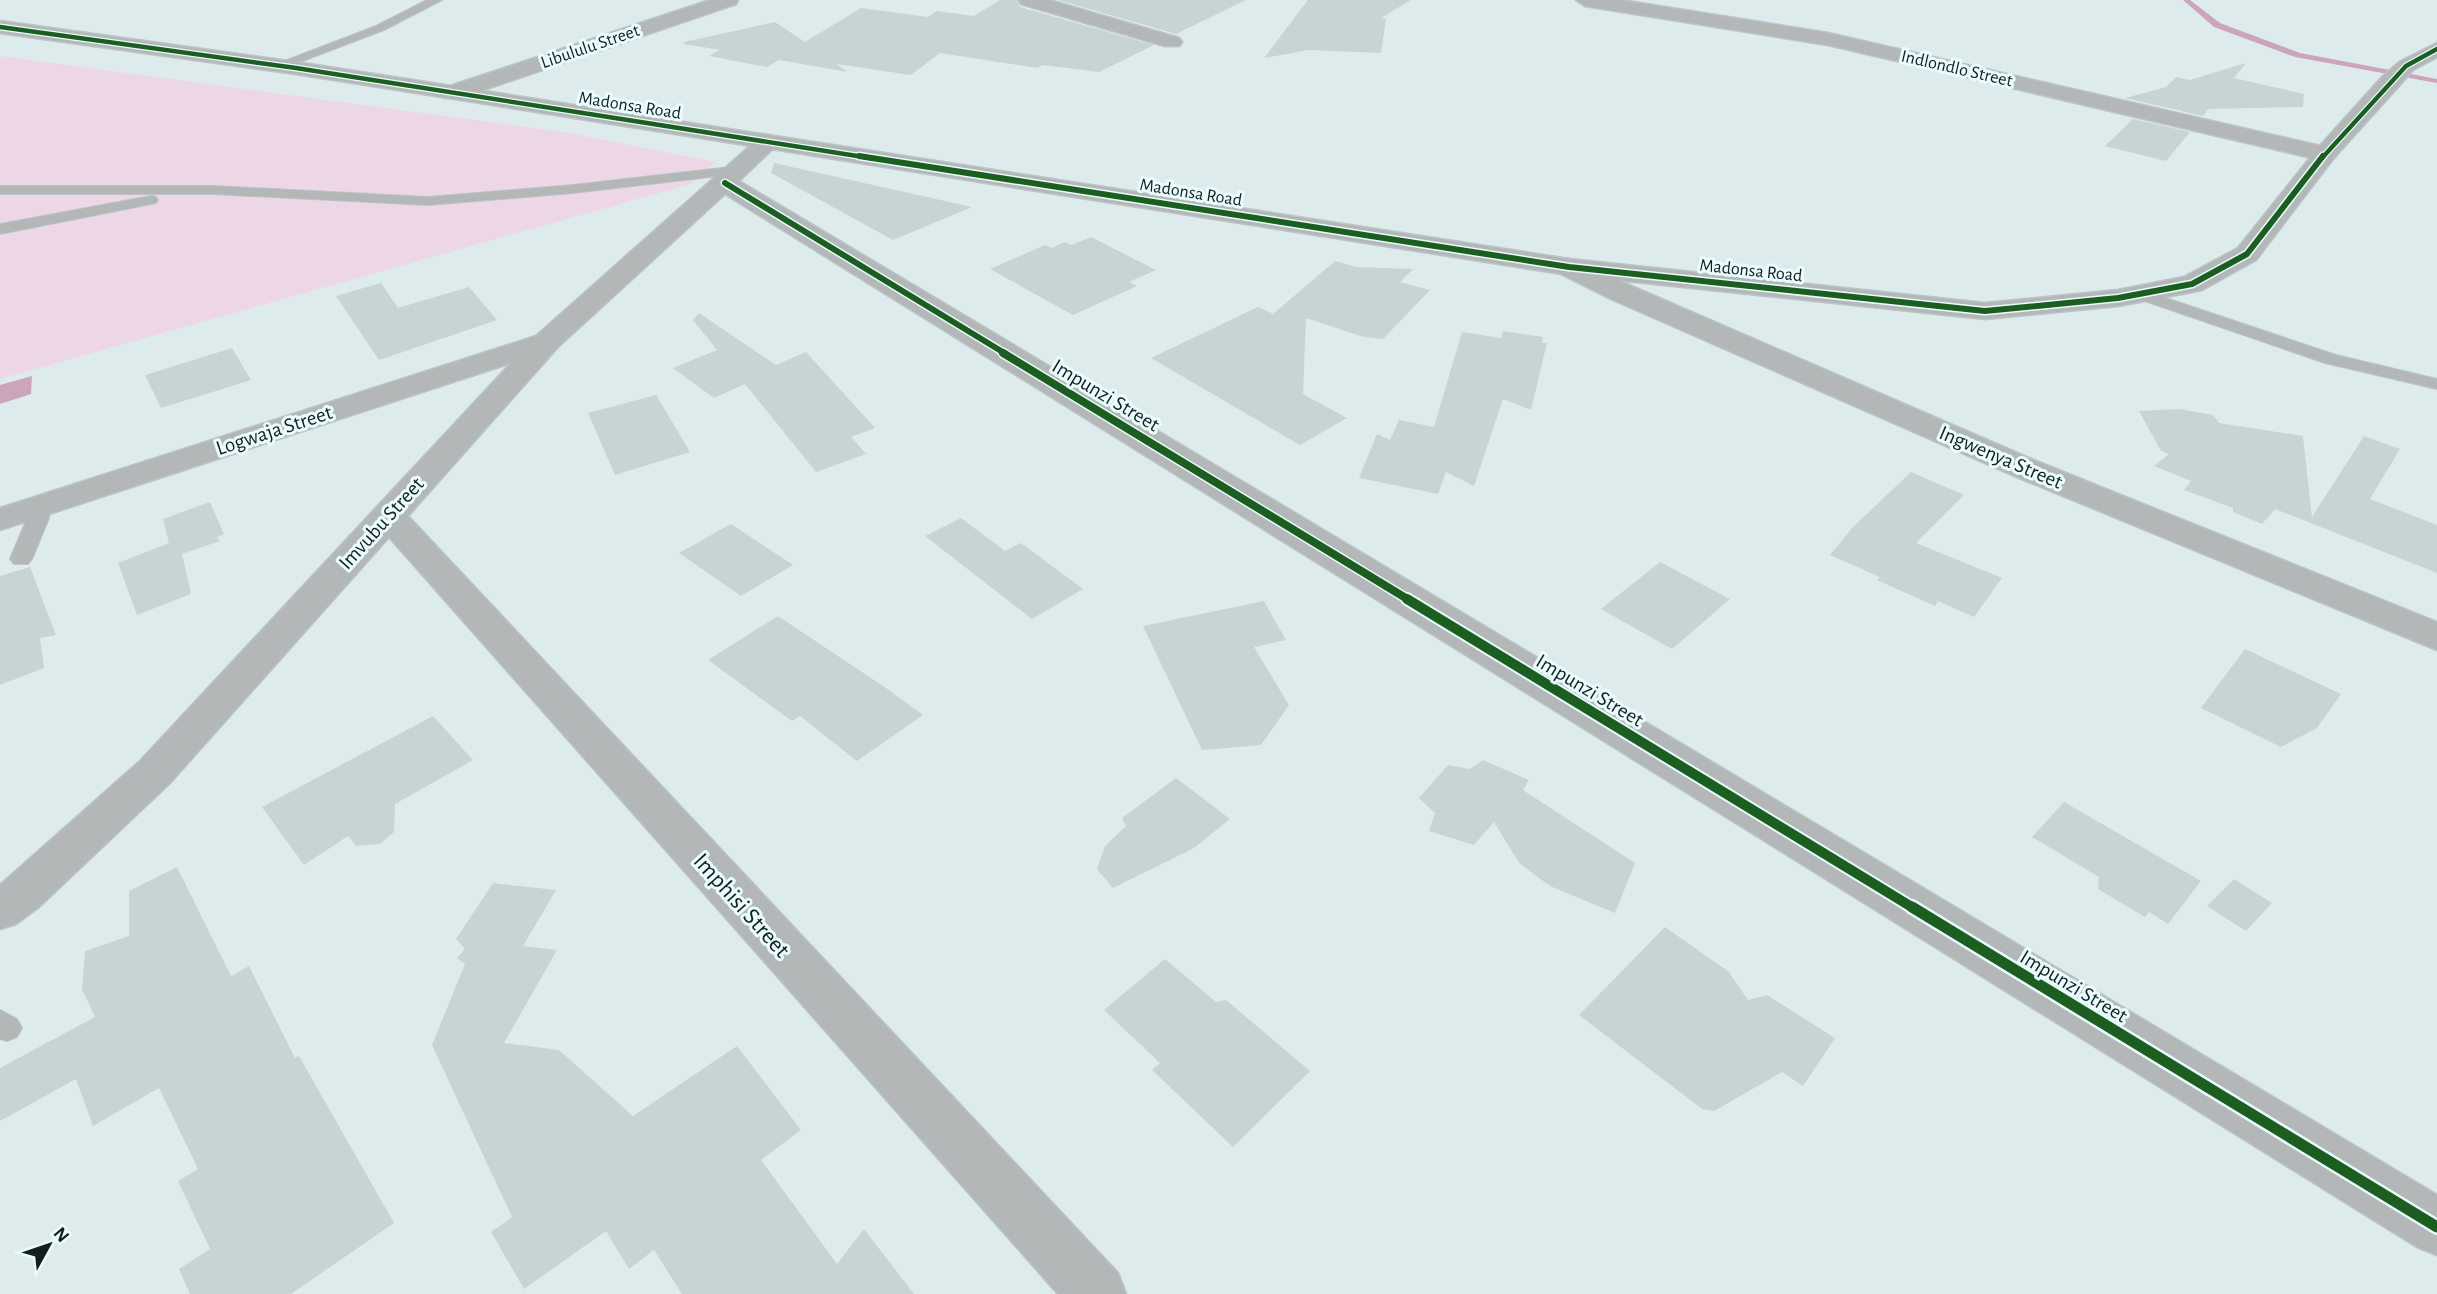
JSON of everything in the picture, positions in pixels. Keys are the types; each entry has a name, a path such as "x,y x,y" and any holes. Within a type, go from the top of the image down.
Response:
{"street":[{"name":"Libululu Street","path":"452,93 729,0"},
{"path":"1028,0 1172,42"},
{"name":"Indlondlo Street","path":"1585,0 1865,47 2325,154"},
{"name":"Madonsa Road","path":"0,27 280,65 1569,267 1985,311 2139,294 2192,284 2247,254 2325,154 2398,74 2437,48"},
{"name":"Imvubu Street","path":"0,910 23,894 155,772 548,341 768,142"},
{"name":"Impunzi Street","path":"732,177 2437,1227"},
{"name":"Ingwenya Street","path":"1569,267 1621,293 2024,468 2437,637"},
{"name":"Logwaja Street","path":"0,519 548,341"},
{"name":"Imphisi Street","path":"388,515 1097,1294"}],"lane":[{"path":"280,65 380,28 436,0"},
{"path":"0,190 213,190 428,201 732,177"},
{"path":"0,229 213,190"},
{"path":"2139,294 2332,359 2437,384"},
{"path":"21,559 39,518 41,506"}],"shaded area":[{"path":"0,56 564,132 715,162 691,184 0,379"},
{"path":"32,376 31,394 0,404 0,385"}],"building":[{"path":"1000,0 1017,0 1020,7 1154,45 1099,72 1042,65 1038,68 940,53 911,75 836,64 848,72 779,60 767,67 709,56 720,50 684,44 775,22 805,42 861,8 928,17 937,11 974,16"},
{"path":"1058,0 1246,0 1176,34"},
{"path":"1308,0 1411,0 1381,18 1386,19 1381,53 1309,50 1264,58"},
{"path":"2246,63 2234,78 2304,94 2303,107 2208,109 2203,116 2125,98 2166,87 2176,77 2190,80"},
{"path":"2133,119 2190,132 2166,161 2105,146"},
{"path":"774,163 972,207 893,240 771,173"},
{"path":"1091,237 1156,270 1129,282 1137,286 1073,315 990,269 1045,245 1052,248 1065,242 1071,245"},
{"path":"1335,261 1356,267 1413,269 1400,282 1430,290 1383,339 1364,337 1306,318 1303,394 1347,418 1300,445 1151,358 1258,307 1273,314"},
{"path":"381,283 398,308 469,287 497,320 379,360 336,296"},
{"path":"699,313 776,365 806,352 875,428 851,437 866,454 816,472 745,384 714,398 673,368 717,350 693,320"},
{"path":"1503,331 1543,337 1542,343 1547,343 1531,410 1503,399 1474,486 1446,472 1438,494 1359,478 1377,434 1390,440 1399,420 1434,427 1462,332 1501,338"},
{"path":"232,348 251,380 161,408 145,375"},
{"path":"656,395 690,452 615,475 588,413"},
{"path":"2180,409 2213,415 2219,423 2303,436 2312,517 2364,436 2400,449 2370,499 2437,525 2437,573 2275,509 2262,524 2233,512 2233,508 2184,490 2191,481 2154,466 2169,454 2161,451 2139,411"},
{"path":"1911,472 1964,495 1916,543 2002,578 1974,617 1938,601 1935,606 1830,555 1853,527"},
{"path":"210,502 224,534 217,537 220,541 182,554 191,594 137,615 118,563 169,543 163,519"},
{"path":"961,518 1005,551 1021,543 1083,589 1032,619 925,536"},
{"path":"731,524 793,565 741,596 679,553"},
{"path":"1660,562 1730,599 1672,649 1601,609"},
{"path":"30,567 56,635 40,638 44,668 0,685 0,576"},
{"path":"1264,601 1286,640 1254,647 1289,705 1261,745 1202,750 1143,626"},
{"path":"778,616 923,715 857,761 800,716 792,721 708,660"},
{"path":"2245,649 2341,694 2317,728 2281,747 2201,708"},
{"path":"433,716 473,760 395,804 394,832 380,844 356,846 348,836 304,865 262,807"},
{"path":"1483,760 1529,780 1523,790 1635,863 1615,913 1550,886 1519,863 1494,822 1474,845 1429,831 1435,813 1419,798 1448,765 1470,769"},
{"path":"1176,778 1230,819 1194,848 1113,888 1097,869 1105,846 1126,826 1122,818"},
{"path":"2064,802 2201,881 2168,924 2149,912 2145,917 2098,889 2099,877 2032,837"},
{"path":"177,867 231,976 249,966 295,1058 299,1056 394,1223 291,1294 190,1294 179,1269 210,1249 178,1181 198,1169 159,1088 93,1126 76,1079 0,1121 0,1068 95,1017 82,989 85,951 129,936 129,891"},
{"path":"2234,879 2272,903 2246,931 2207,906"},
{"path":"493,883 556,890 523,946 557,950 504,1043 559,1050 633,1116 737,1046 801,1130 761,1160 837,1264 864,1229 914,1294 682,1294 654,1250 629,1269 606,1231 524,1289 491,1232 512,1217 432,1045 465,964 457,958 465,949 456,939"},
{"path":"1665,927 1729,972 1748,1000 1767,995 1835,1038 1803,1086 1782,1072 1714,1111 1702,1109 1579,1015"},
{"path":"1165,959 1216,1002 1226,1000 1310,1071 1233,1147 1152,1070 1160,1063 1104,1010"}],"waterway":[{"path":"2186,0 2217,25 2298,55 2437,81"}],"cycle path":[{"path":"0,27 296,68 1569,267 1985,311 2118,298 2192,284 2247,254 2325,154 2390,82 2406,66 2437,49"},
{"path":"725,183 2437,1227"}]}
